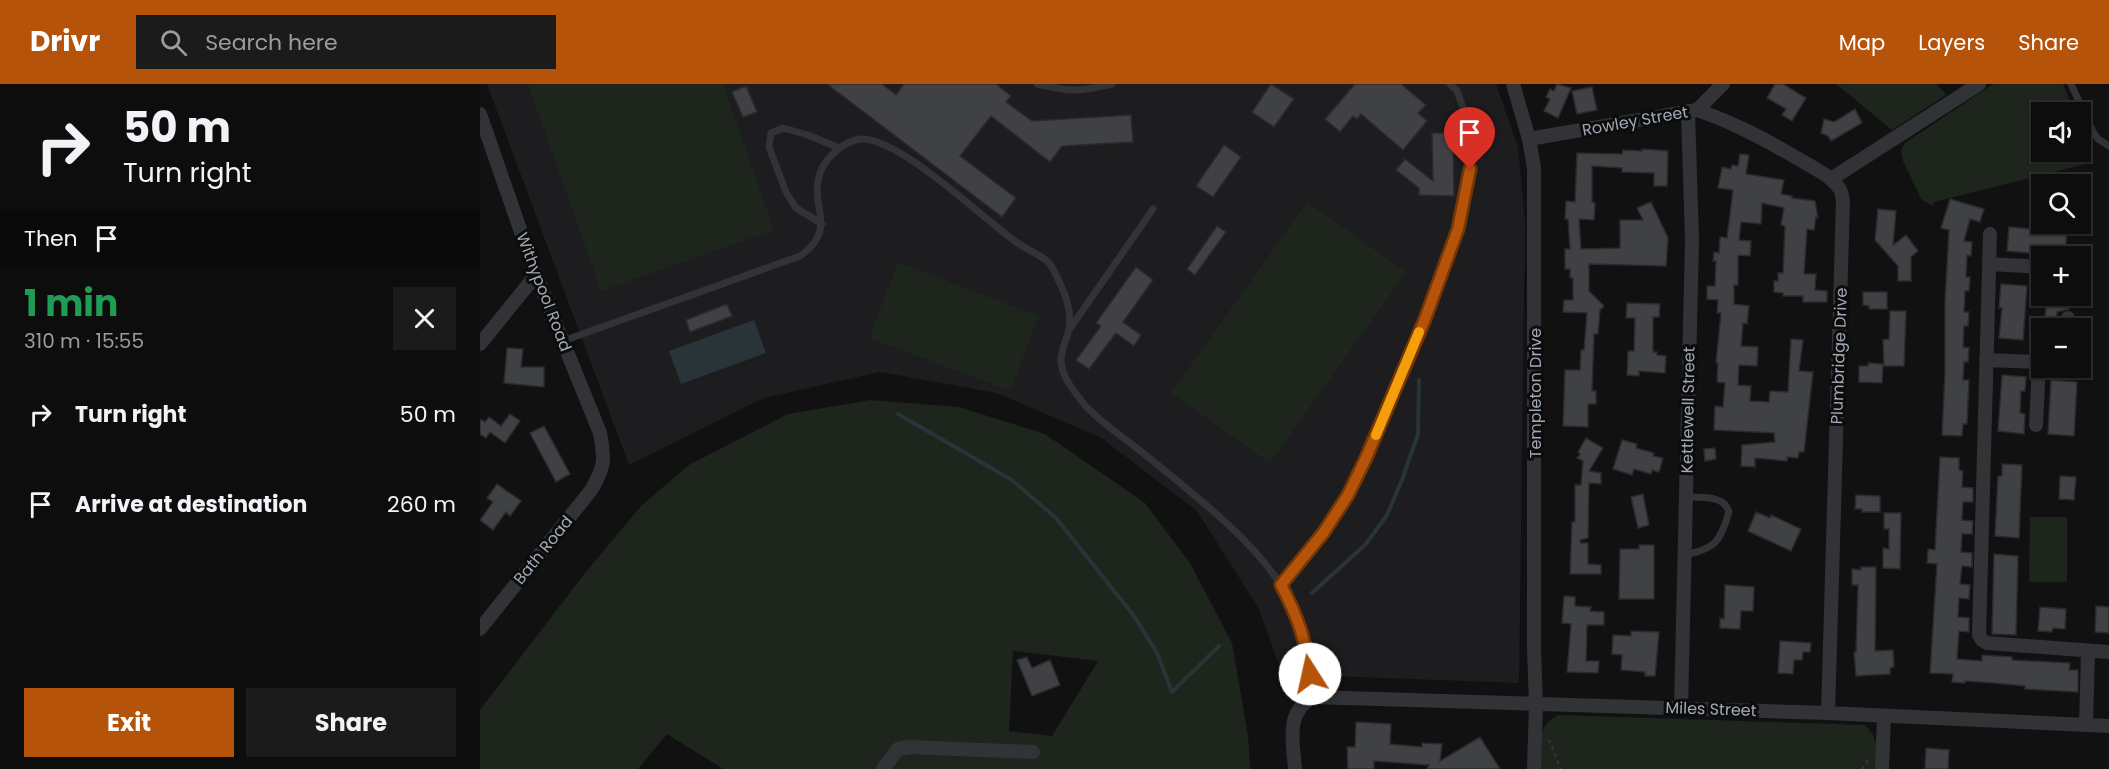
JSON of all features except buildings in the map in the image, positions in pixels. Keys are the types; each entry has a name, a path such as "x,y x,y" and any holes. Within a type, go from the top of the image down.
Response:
{"street":[{"name":"Templeton Drive","path":"1513,84 1529,139 1534,168 1536,704 1534,769"},
{"path":"1692,111 1723,84"},
{"path":"1831,179 1979,84"},
{"name":"Rowley Street","path":"1529,139 1692,111 1723,119 1755,133 1831,179"},
{"name":"Kettlewell Street","path":"1681,708 1692,240 1692,111"},
{"name":"Withypool Road","path":"480,114 536,275 600,434 604,454 603,469"},
{"name":"Plumbridge Drive","path":"1828,713 1844,201 1840,189 1831,179"},
{"path":"1990,234 1979,635 1987,643 2109,651"},
{"path":"1989,264 2031,266"},
{"path":"480,344 536,275"},
{"path":"1986,360 2031,362"},
{"path":"2036,425 2039,378"},
{"name":"Bath Road","path":"480,629 592,489 603,469"},
{"path":"2086,725 2088,651"},
{"path":"1295,769 1292,728 1304,702 1314,697"},
{"name":"Miles Street","path":"1314,697 1828,713 2109,726"},
{"path":"1882,769 1884,716"},
{"path":"883,769 898,749 910,747 1033,752"}],"lane":[{"path":"1037,84 1080,92 1112,84"},
{"path":"1281,585 1324,532 1348,495 1425,319 1458,229 1470,169 1472,132 1457,91 1450,84"},
{"path":"2071,84 2093,132 2098,139 2109,146"},
{"path":"822,224 796,208 786,192 769,147 771,133 783,128 808,135 839,148"},
{"path":"563,341 800,256 817,240 822,224 817,189 819,174 825,162 839,148 861,139 875,141 895,150 910,158 1019,244 1048,262 1059,281 1070,315 1069,330 1061,361 1066,379 1087,407 1205,503 1258,555 1281,585 1296,612 1304,641 1314,697"},
{"path":"1069,330 1153,209"},
{"path":"1684,555 1710,548 1717,539 1729,512 1724,504 1716,500 1686,497"}],"path":[{"path":"1536,720 1546,734 1562,769"}],"shaded area":[{"path":"487,84 1496,84 1518,147 1525,222 1519,683 1329,676 1283,677 1259,609 1197,511 1100,437 996,393 880,372 764,398 629,465"},
{"path":"528,84 723,84 774,230 601,291"},
{"path":"1836,84 1937,84 1946,95 1892,130"},
{"path":"1993,84 2063,84 2070,102 2031,102 2031,162 2090,163 2046,174 2031,174 2031,178 1934,202 1933,206 1921,199 1903,161 1901,150 1905,143"},
{"path":"1307,202 1406,272 1270,463 1171,393"},
{"path":"898,262 1039,316 1010,391 869,338"},
{"path":"754,320 766,353 681,384 669,351"},
{"path":"870,400 959,407 1045,434 1145,503 1190,563 1232,643 1248,736 1250,769 723,769 667,734 638,769 480,769 480,710 585,573 641,506 689,465 788,414","holes":["1013,651 1098,661 1052,736 1009,731"]},
{"path":"2030,517 2067,517 2067,582 2029,582"},
{"path":"1558,715 1865,725 1875,740 1875,769 1540,769 1542,731"}],"waterway":[{"path":"1312,593 1366,544 1387,515 1418,434 1419,380"},
{"path":"898,414 1012,480 1056,518 1134,616 1157,653 1172,692 1219,646"}],"slow traffic":[{"path":"1376,435 1419,332"}],"route":[{"path":"1310,674 1307,650 1296,612 1281,585 1324,532 1348,495 1366,458 1425,319 1458,229 1470,169"}]}
